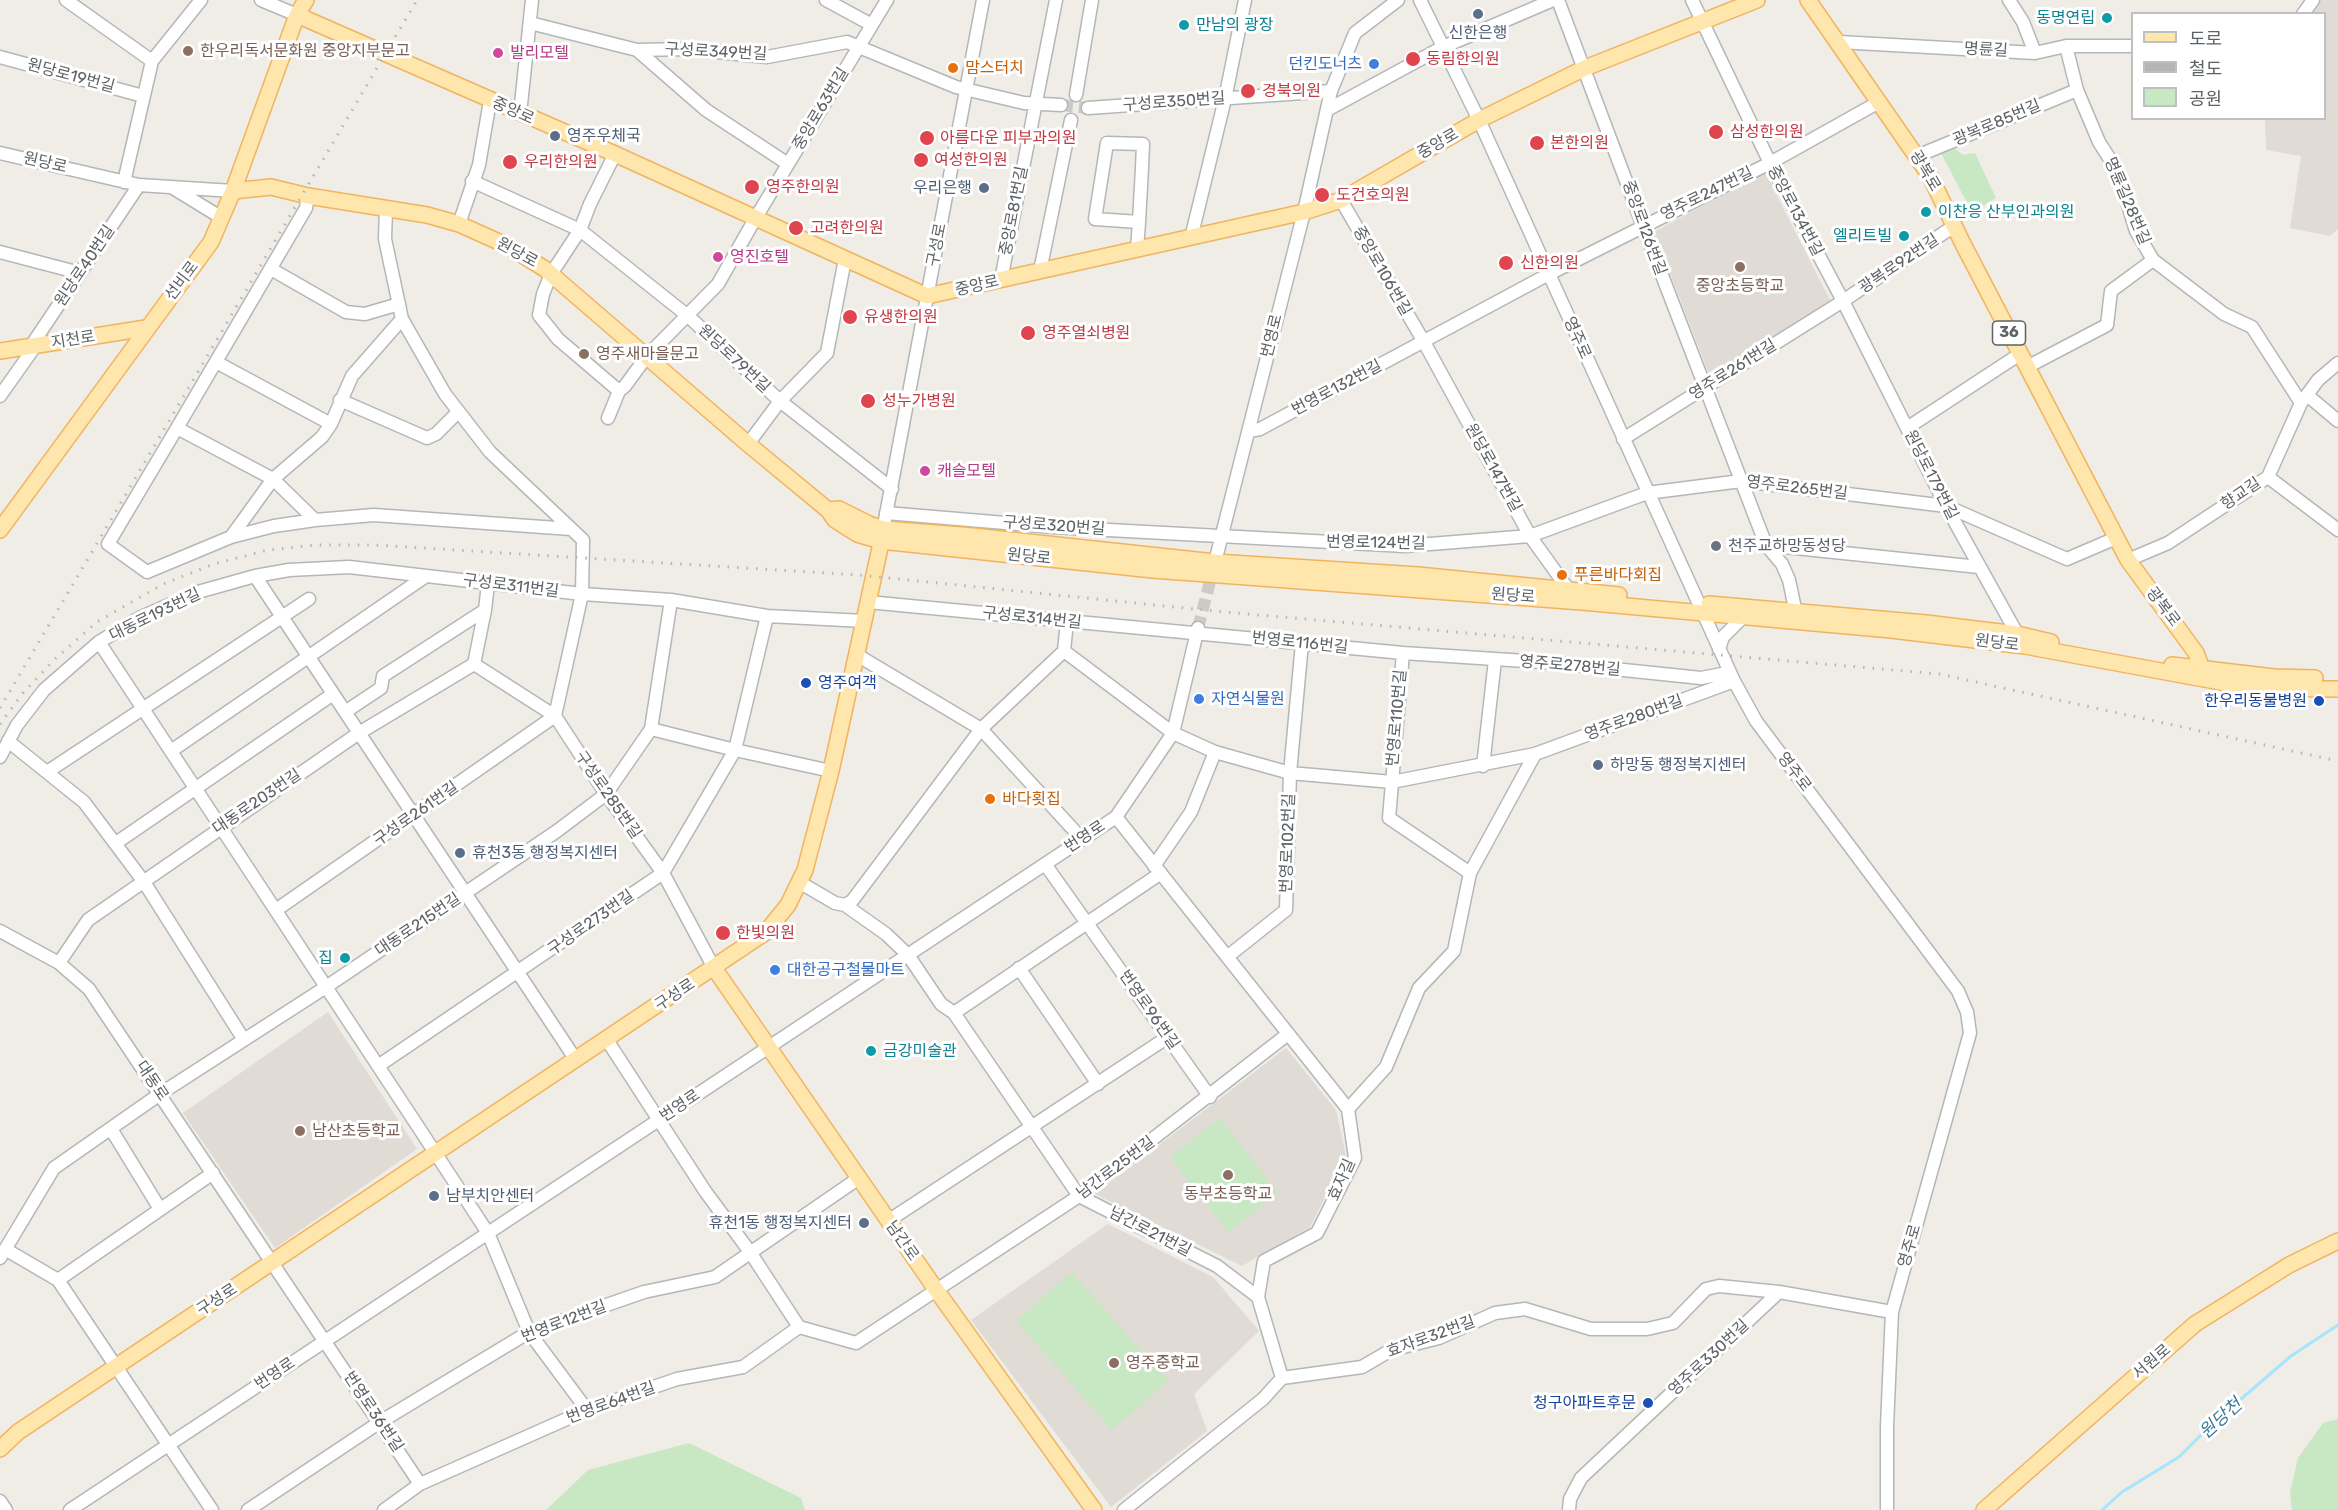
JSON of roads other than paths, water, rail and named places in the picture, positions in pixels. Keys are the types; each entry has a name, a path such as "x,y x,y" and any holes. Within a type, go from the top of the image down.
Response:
{"main road":[{"name":"선비로","path":"0,530 211,242 233,191 297,15 306,0"},
{"name":"중앙로","path":"297,15 615,154 927,296 1304,212 1341,200 1479,120 1586,68 1757,0"},
{"name":"광복로","path":"1808,0 1930,176 2128,560 2192,646 2204,675"},
{"name":"원당로","path":"233,191 271,187 308,196 427,215 459,224 508,246 551,274 828,510 839,509 869,524 882,535 1153,570 1797,616 2021,640 2108,655 2204,675 2253,688 2338,689"},
{"name":"지천로","path":"0,351 146,328"},
{"name":"원당로","path":"882,535 973,536 1215,562 1418,575 1568,589 1743,617 1797,616"},
{"name":"구성로","path":"0,1449 18,1432 766,932 788,906 805,870 831,771 882,535"},
{"name":"원당로","path":"2204,675 2338,679"},
{"name":"남간로","path":"714,968 937,1291 1094,1510"},
{"name":"서원로","path":"1984,1510 2195,1324 2289,1264 2338,1241"}],"street":[{"path":"66,0 152,60"},
{"path":"124,182 152,60 201,0"},
{"name":"중앙로","path":"261,0 297,15"},
{"path":"520,114 532,0"},
{"path":"826,0 872,25"},
{"name":"중앙로63번길","path":"609,418 619,391 647,356 718,284 887,0"},
{"name":"구성로","path":"882,535 983,0"},
{"name":"중앙로81번길","path":"1001,280 1056,0"},
{"path":"1076,95 1092,0"},
{"path":"1191,238 1225,99 1245,0"},
{"name":"번영로","path":"1215,562 1304,212 1331,91 1355,33 1398,0"},
{"name":"영주로","path":"1420,0 1479,120 1734,681 1756,721 1958,991 1967,1012 1970,1033 1892,1312 1887,1426 1887,1510"},
{"path":"1327,110 1443,47 1553,0"},
{"path":"1558,0 1586,68"},
{"path":"1692,0 1704,22"},
{"path":"2009,0 2023,22 2035,53"},
{"name":"중앙로134번길","path":"1704,22 1770,163 1843,301"},
{"name":"구성로349번길","path":"530,23 637,50 687,49 767,57 847,42 966,90"},
{"name":"명륜길","path":"1839,42 2035,53 2066,46 2131,46"},
{"name":"명륜길28번길","path":"2066,46 2077,90 2099,142 2118,172 2136,231 2153,260 2224,314 2252,327 2304,399 2338,421"},
{"path":"637,50 706,110 788,164"},
{"name":"원당로19번길","path":"0,57 143,96"},
{"name":"중앙로126번길","path":"1586,68 1704,388 1766,545 1782,564 1789,580 1797,616"},
{"path":"966,90 1035,103 1060,105"},
{"name":"광복로85번길","path":"1917,156 2077,90"},
{"name":"구성로350번길","path":"1088,108 1331,91"},
{"path":"459,224 479,165 490,101"},
{"name":"영주로247번길","path":"1424,342 1549,274 1770,163 1879,102"},
{"path":"1040,271 1071,120"},
{"path":"1137,250 1139,222 1143,144 1107,143 1095,219 1139,222"},
{"name":"원당로","path":"0,153 139,185 233,191"},
{"path":"615,154 580,230 551,274 543,294 539,315 558,339 619,391"},
{"name":"원당로79번길","path":"472,181 580,230 688,316 780,401"},
{"name":"원당로40번길","path":"0,396 139,185"},
{"path":"172,187 222,218"},
{"path":"308,196 306,208 272,269 108,544 147,572 231,537 274,526 374,514 571,529"},
{"name":"중앙로106번길","path":"1341,200 1424,342"},
{"path":"386,208 385,238 402,319 421,355 458,412 490,452 583,540 582,594 555,716"},
{"name":"광복로92번길","path":"1843,301 1954,226"},
{"path":"0,252 80,273"},
{"path":"748,444 780,401 827,353 845,259"},
{"path":"1907,428 2024,361 2108,325 2111,291 2153,260"},
{"path":"272,269 346,312 365,314 399,304"},
{"name":"영주로261번길","path":"1623,439 1843,301"},
{"name":"원당로179번길","path":"1843,301 1946,506 2021,640"},
{"path":"231,537 273,479 322,437 331,424 352,376 402,319"},
{"name":"번영로132번길","path":"1249,431 1260,429 1424,342"},
{"name":"원당로147번길","path":"1424,342 1530,536 1568,589"},
{"path":"216,362 331,424"},
{"name":"향교길","path":"2128,560 2168,543 2268,477 2304,399 2318,380 2338,363"},
{"path":"340,400 428,438 436,434 458,412"},
{"path":"780,401 892,489"},
{"path":"177,428 273,479 315,520"},
{"path":"2268,477 2338,530"},
{"name":"영주로265번길","path":"1530,536 1647,493 1741,481 1946,506 2067,559 2116,538"},
{"name":"구성로320번길","path":"886,513 1053,527 1222,536"},
{"name":"번영로124번길","path":"1222,536 1405,546 1530,536"},
{"path":"1766,545 1979,567"},
{"name":"구성로311번길","path":"255,576 325,567 349,567 582,594 671,600 767,616 864,621"},
{"path":"255,576 576,1060"},
{"name":"대동로193번길","path":"0,757 30,706 44,690 99,642 141,617 198,592 255,576"},
{"path":"171,751 426,576"},
{"path":"474,664 488,584"},
{"path":"47,772 309,599"},
{"name":"대동로215번길","path":"2,1254 54,1168 160,1094 326,987 557,831 606,794 651,729 671,600"},
{"name":"구성로314번길","path":"868,602 1197,631"},
{"path":"345,712 381,688 383,676 485,610"},
{"path":"663,873 735,750 767,616"},
{"path":"1719,649 1723,637 1743,617"},
{"path":"845,905 852,901 873,875 923,804 981,729 1064,651 1067,621"},
{"name":"번영로","path":"70,1510 1116,817 1173,733 1197,631"},
{"name":"번영로116번길","path":"1197,631 1403,653"},
{"path":"99,642 488,1233 529,1332 587,1410"},
{"path":"1290,773 1302,643"},
{"name":"번영로110번길","path":"1064,651 1173,733 1215,752 1290,773 1392,782 1535,754"},
{"name":"번영로110번길","path":"1403,653 1389,818 1470,873"},
{"name":"영주로278번길","path":"1403,653 1701,678 1722,674 1734,681"},
{"path":"857,655 981,729 1082,839"},
{"path":"1483,766 1495,660"},
{"name":"구성로285번길","path":"474,664 555,716 606,794 663,873 714,968"},
{"name":"대동로203번길","path":"59,963 88,920 359,733 474,664"},
{"name":"영주로280번길","path":"1535,754 1734,681"},
{"path":"116,843 333,694"},
{"name":"구성로261번길","path":"276,910 555,716"},
{"path":"651,729 831,771"},
{"path":"8,741 84,802 144,882 244,1040"},
{"path":"954,1013 1087,922 1157,869 1191,812 1215,752"},
{"path":"1116,817 1348,1109 1386,1066 1419,988 1454,951 1470,873 1535,754"},
{"name":"번영로102번길","path":"1227,957 1286,910 1290,773"},
{"name":"번영로96번길","path":"1045,864 1210,1096"},
{"name":"구성로273번길","path":"518,973 663,873"},
{"name":"남간로21번길","path":"799,882 835,903 845,905 886,934 908,955 941,1004 954,1013 1079,1196 1217,1266 1258,1298"},
{"name":"대동로","path":"0,931 59,963 89,989 274,1263"},
{"path":"1019,969 1098,1084"},
{"path":"378,1066 518,973"},
{"name":"남간로25번길","path":"937,1291 1079,1196 1288,1034"},
{"path":"888,1221 1168,1037"},
{"path":"607,1040 705,1191 750,1252 799,1327 856,1343 937,1291"},
{"name":"효자길","path":"1282,1378 1258,1298 1264,1261 1317,1233 1355,1158 1348,1109"},
{"path":"111,1129 160,1209"},
{"path":"58,1280 213,1173"},
{"name":"번영로12번길","path":"248,1510 380,1422 529,1332 644,1292 716,1277 859,1178"},
{"path":"2,1254 58,1280 212,1510"},
{"name":"번영로36번길","path":"274,1263 420,1484"},
{"name":"효자로32번길","path":"1282,1378 1362,1367 1391,1350 1439,1338 1496,1313 1526,1309 1591,1329 1647,1329 1672,1323 1706,1289 1719,1286 1779,1292"},
{"path":"1779,1292 1892,1312"},
{"name":"영주로330번길","path":"1569,1510 1570,1499 1581,1478 1779,1292"},
{"name":"번영로64번길","path":"384,1510 420,1484 587,1410 677,1379 743,1367 799,1327"},
{"path":"1124,1510 1263,1399 1282,1378"},
{"path":"0,1501 6,1510"}],"waterway":[{"name":"원당천","path":"2102,1510 2122,1492 2179,1457 2212,1424 2291,1356 2338,1325"}],"tunnel":[{"path":"1061,105 1088,108"},
{"path":"1198,628 1214,566"}],"railway":[{"path":"0,708 417,0"},
{"path":"0,724 23,693 56,658 97,622 163,584 214,564 268,550 316,545 374,545 859,575 1224,612 1939,674 2338,761"}],"place":[{"name":"신한은행","path":"1478,14"},
{"name":"동명연립","path":"2107,18"},
{"name":"만남의 광장","path":"1184,25"},
{"name":"한우리독서문화원 중앙지부문고","path":"188,51"},
{"name":"발리모텔","path":"498,53"},
{"name":"동림한의원","path":"1413,59"},
{"name":"던킨도너츠","path":"1374,64"},
{"name":"맘스터치","path":"953,68"},
{"name":"경북의원","path":"1248,91"},
{"name":"삼성한의원","path":"1716,132"},
{"name":"영주우체국","path":"555,136"},
{"name":"아름다운 피부과의원","path":"927,138"},
{"name":"본한의원","path":"1537,143"},
{"name":"여성한의원","path":"921,160"},
{"name":"우리한의원","path":"510,162"},
{"name":"영주한의원","path":"752,187"},
{"name":"우리은행","path":"984,188"},
{"name":"도건호의원","path":"1322,195"},
{"name":"이찬응 산부인과의원","path":"1926,212"},
{"name":"고려한의원","path":"796,228"},
{"name":"엘리트빌","path":"1904,236"},
{"name":"영진호텔","path":"718,257"},
{"name":"신한의원","path":"1506,263"},
{"name":"중앙초등학교","path":"1740,267"},
{"name":"유생한의원","path":"850,317"},
{"name":"영주열쇠병원","path":"1028,333"},
{"name":"영주새마을문고","path":"584,354"},
{"name":"성누가병원","path":"868,401"},
{"name":"캐슬모텔","path":"925,471"},
{"name":"천주교하망동성당","path":"1716,546"},
{"name":"푸른바다회집","path":"1562,575"},
{"name":"영주여객","path":"806,683"},
{"name":"자연식물원","path":"1199,699"},
{"name":"한우리동물병원","path":"2319,701"},
{"name":"하망동 행정복지센터","path":"1598,765"},
{"name":"바다횟집","path":"990,799"},
{"name":"휴천3동 행정복지센터","path":"460,853"},
{"name":"한빛의원","path":"723,933"},
{"name":"집","path":"345,958"},
{"name":"대한공구철물마트","path":"775,970"},
{"name":"금강미술관","path":"871,1051"},
{"name":"남산초등학교","path":"300,1131"},
{"name":"동부초등학교","path":"1228,1175"},
{"name":"남부치안센터","path":"434,1196"},
{"name":"휴천1동 행정복지센터","path":"864,1223"},
{"name":"영주중학교","path":"1114,1363"},
{"name":"청구아파트후문","path":"1648,1403"}]}
